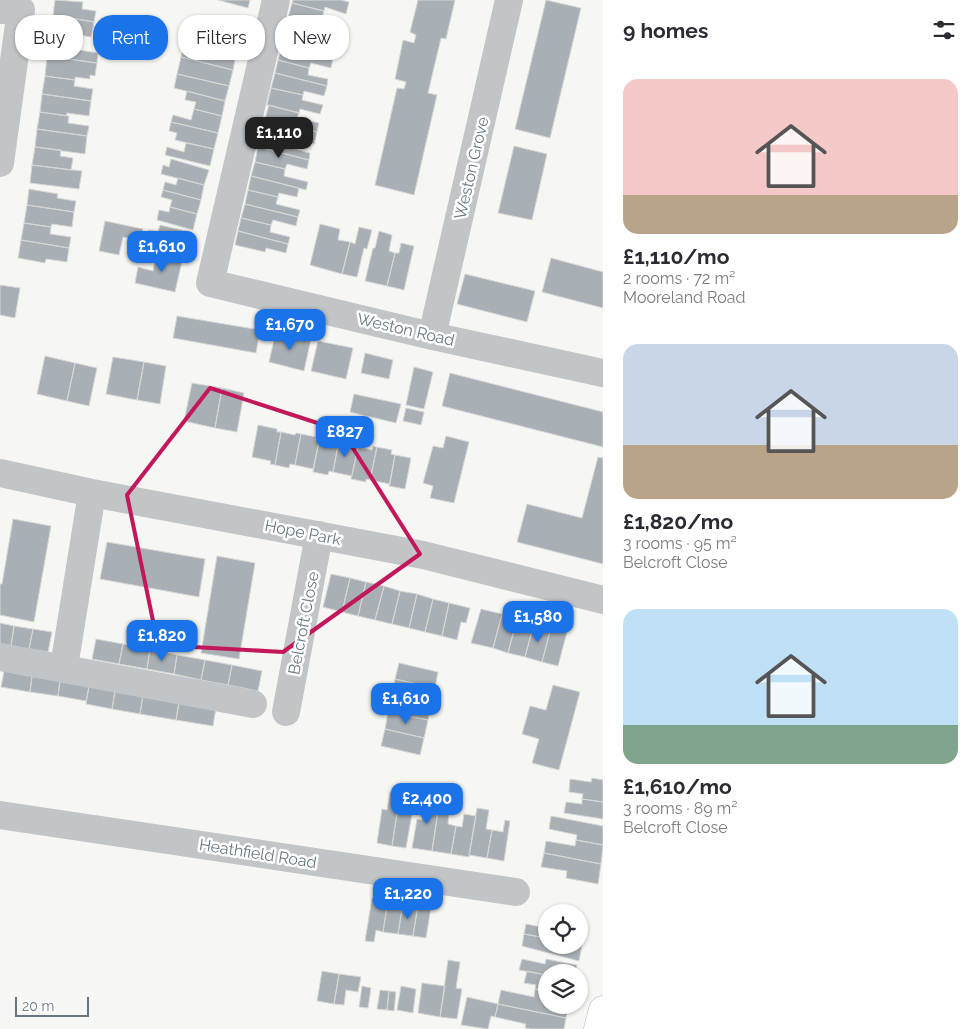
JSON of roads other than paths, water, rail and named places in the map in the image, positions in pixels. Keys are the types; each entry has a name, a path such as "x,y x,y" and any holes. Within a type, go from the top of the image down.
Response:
{"main road":[{"path":"598,1029 603,1010"}],"street":[{"name":"Weston Road","path":"276,0 210,283 432,336 602,369"},
{"name":"Weston Grove","path":"432,336 509,0"},
{"path":"0,10 21,10 0,163"},
{"name":"Hope Park","path":"0,473 92,493 423,555 603,600"},
{"path":"64,667 92,493"},
{"name":"Belcroft Close","path":"286,712 319,534"},
{"path":"0,657 64,667 254,704"},
{"name":"Heathfield Road","path":"0,815 516,892"}]}
